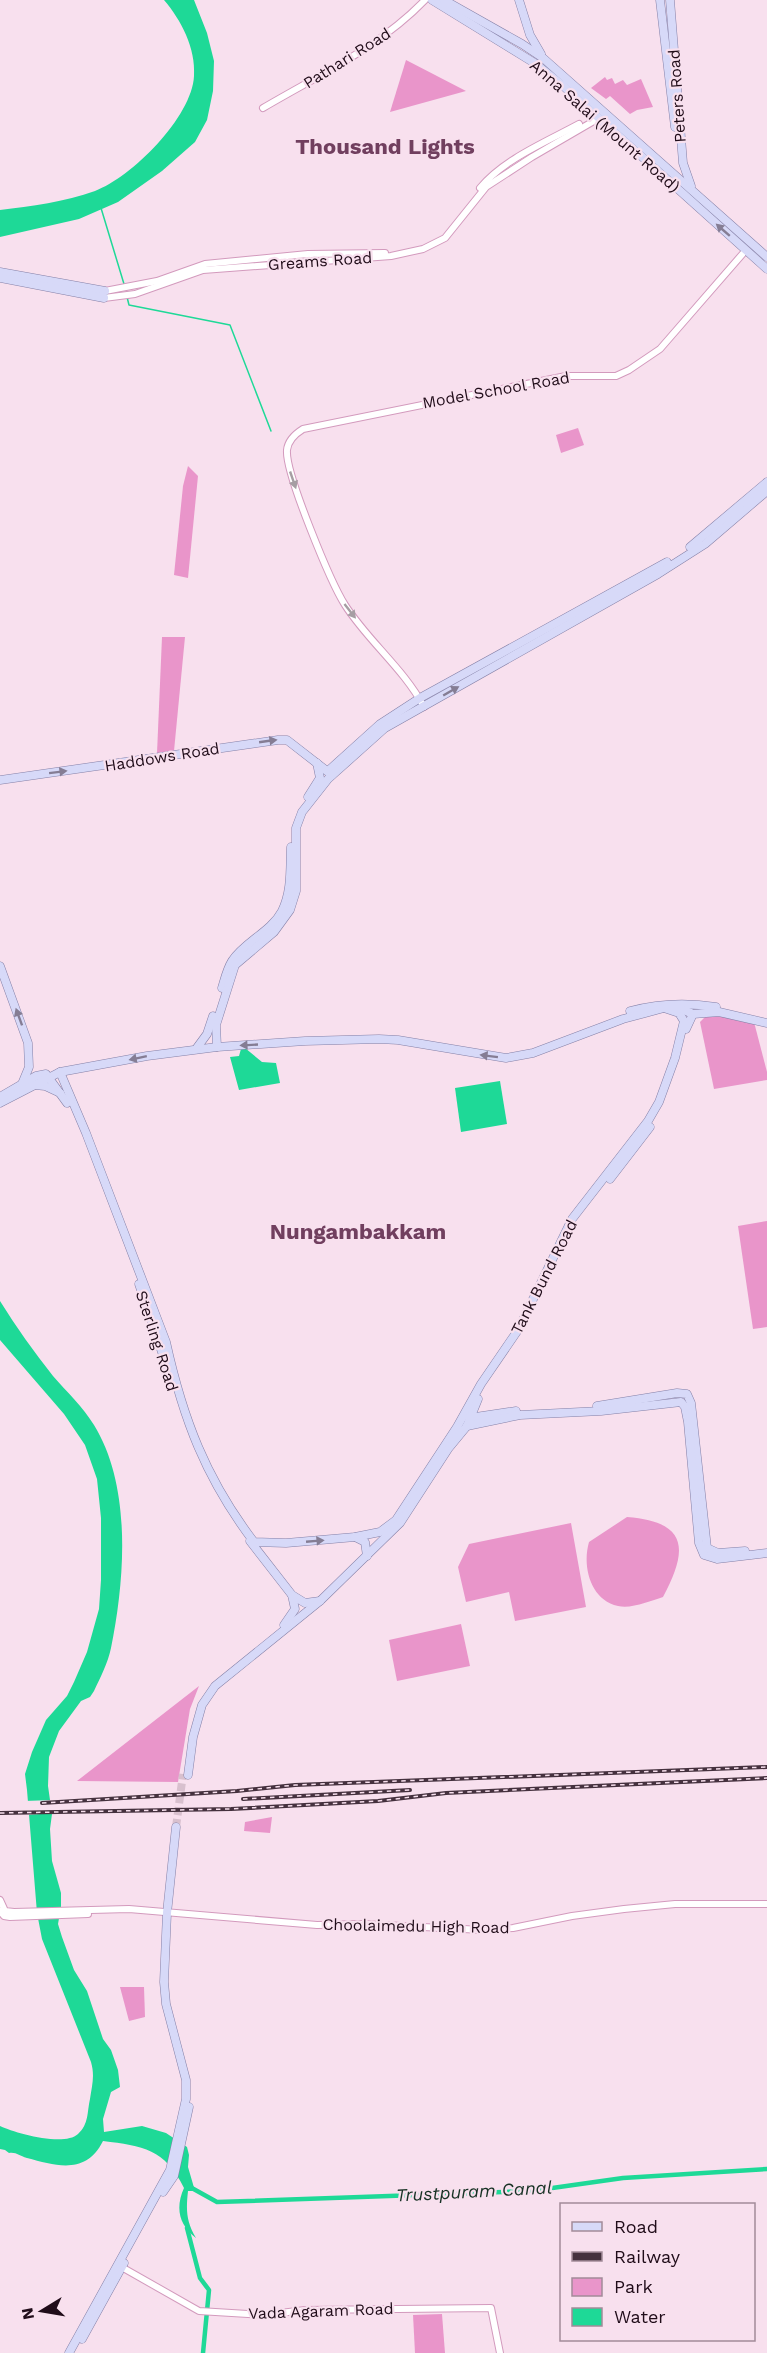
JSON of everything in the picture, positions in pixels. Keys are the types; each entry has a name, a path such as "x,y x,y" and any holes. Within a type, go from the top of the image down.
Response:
{"main road":[{"name":"Anna Salai (Mount Road)","path":"432,0 517,52 561,84 767,269"},
{"name":"Anna Salai (Mount Road)","path":"444,0 543,58 767,256"},
{"path":"519,0 530,35 543,58"},
{"name":"Peters Road","path":"660,0 674,90"},
{"path":"665,0 674,90"},
{"name":"Peters Road","path":"668,169 678,162 670,0"},
{"path":"517,52 526,46 530,35"},
{"name":"Peters Road","path":"677,128 686,177 693,191"},
{"name":"Greams Road","path":"0,272 104,295"},
{"name":"Greams Road","path":"0,278 104,295"},
{"path":"726,522 767,482"},
{"path":"362,744 385,728 664,567 767,491"},
{"path":"217,1047 216,1025 235,965 274,932 290,909 296,891 296,828 302,812 330,773 380,724 420,698 664,567"},
{"name":"Haddows Road","path":"0,780 278,740 287,740 330,773"},
{"path":"196,1049 207,1034 232,961 282,911 291,879 292,826 296,815 320,778 317,763"},
{"path":"0,966 28,1043 30,1079"},
{"path":"517,1058 590,1025 652,1005 686,1003 725,1009 767,1021"},
{"path":"0,1097 30,1079 196,1049 305,1041 379,1039 517,1058 623,1019 664,1008 679,1008 693,1014 719,1012 767,1021"},
{"name":"Tank Bund Road","path":"398,1521 469,1422 484,1386 522,1333 554,1263 586,1204 648,1121 659,1102 668,1080 684,1021 679,1013 664,1008"},
{"name":"Tank Bund Road","path":"398,1521 481,1384 518,1330 572,1219 624,1163 652,1124 671,1081 683,1035 693,1014"},
{"path":"30,1079 64,1091 60,1072"},
{"name":"Sterling Road","path":"48,1076 64,1091 86,1133 166,1342 174,1376 201,1457 229,1509 254,1542 275,1543"},
{"path":"0,1103 30,1079"},
{"name":"Sterling Road","path":"64,1091 135,1272 203,1473 231,1516 292,1595"},
{"path":"457,1427 495,1413 601,1406 687,1394 692,1403 707,1548 718,1553 767,1548"},
{"path":"677,1397 685,1407 688,1421 699,1543 704,1555 717,1559 767,1553"},
{"path":"461,1419 469,1422"},
{"path":"262,1555 265,1547 275,1543 355,1537 380,1532 398,1521"},
{"path":"211,1688 320,1601 367,1556 398,1521"},
{"path":"355,1537 365,1542 367,1556"},
{"path":"292,1595 305,1603 320,1601"},
{"path":"185,1774 202,1705 211,1688 288,1622 295,1609 292,1595"},
{"path":"75,2353 79,2341 172,2173 192,2095 187,2064 169,2004 169,1913 178,1827"},
{"path":"69,2353 79,2341"}],"street":[{"name":"Pathari Road","path":"263,108 367,47 408,19 426,0"},
{"name":"Greams Road","path":"104,295 135,294 203,270 391,256 423,249 445,238 486,187 598,117"},
{"name":"Model School Road","path":"420,698 345,604 324,560 291,476 287,459 288,444 292,438 303,429 351,418 566,376 605,378 624,373 660,349 746,250"},
{"path":"420,698 424,707"},
{"path":"0,1900 5,1911 14,1915"},
{"name":"Choolaimedu High Road","path":"14,1915 140,1910 317,1924 483,1930 513,1928 572,1916 675,1904 767,1904"},
{"path":"0,1911 4,1916 14,1915"},
{"name":"Vada Agaram Road","path":"120,2266 199,2312 214,2314 228,2312 264,2315 305,2310 491,2308 500,2353"}],"green space":[{"path":"406,60 466,91 390,112"},
{"path":"605,77 607,80 612,78 615,84 623,80 627,85 641,79 653,107 630,114 610,96 606,99 591,88"},
{"path":"578,428 584,445 561,453 556,435"},
{"path":"188,466 198,476 188,578 174,575 183,486"},
{"path":"162,637 185,637 174,751 157,753"},
{"path":"718,1013 754,1022 767,1080 714,1089 700,1022 707,1015"},
{"path":"767,1221 767,1327 753,1329 738,1226"},
{"path":"627,1517 662,1525 672,1532 678,1541 679,1552 677,1565 663,1597 623,1607 608,1603 595,1589 590,1581 587,1551 589,1542"},
{"path":"571,1523 586,1607 515,1621 509,1592 466,1602 458,1567 469,1544"},
{"path":"461,1624 470,1666 397,1681 389,1640"},
{"path":"199,1686 190,1709 178,1782 77,1781"},
{"path":"272,1817 270,1833 244,1831 245,1822"},
{"path":"120,1987 144,1987 145,2017 129,2021"},
{"path":"442,2314 445,2353 415,2353 413,2315"}],"water":[{"path":"164,0 194,0 207,33 214,61 213,91 207,120 195,142 162,171 118,202 79,219 0,237 0,210 60,201 84,195 110,184 142,159 172,127 191,92 194,66 186,35"},
{"path":"245,1048 262,1062 276,1063 280,1083 239,1090 230,1057 239,1056 241,1049"},
{"path":"500,1081 507,1124 461,1132 455,1088"},
{"path":"0,1301 39,1358 94,1425 115,1476 120,1505 122,1563 120,1593 111,1648 94,1691 90,1697 81,1701 59,1731 49,1757 48,1786 52,1814 50,1829 52,1861 61,1893 58,1924 74,1970 87,1991 103,2039 111,2050 118,2070 120,2087 111,2092 103,2119 104,2132 142,2126 166,2133 187,2147 188,2167 195,2191 188,2191 187,2215 196,2238 186,2228 180,2216 181,2195 184,2188 169,2165 161,2157 151,2152 130,2145 103,2141 88,2159 70,2165 60,2165 49,2164 0,2149 0,2126 39,2137 71,2138 82,2130 88,2113 93,2080 91,2062 42,1939 37,1913 25,1774 46,1720 67,1696 87,1652 99,1609 101,1518 97,1479 85,1445 64,1414 0,1340"}],"pier":[{"path":"53,1800 55,1813 26,1815 24,1801"}],"waterway":[{"path":"101,208 124,284"},
{"path":"127,297 129,305 230,325 271,431"},
{"name":"Trustpuram Canal","path":"190,2187 217,2202 531,2191 623,2178 767,2169"},
{"path":"187,2228 200,2278 209,2290 203,2353"}],"tunnel":[{"path":"176,1827 183,1774"}],"railway":[{"path":"42,1803 237,1791 295,1785 767,1767"},
{"path":"0,1813 231,1809 378,1801 446,1793 767,1778"},
{"path":"243,1799 410,1790"}],"district":[{"name":"Thousand Lights","path":"385,146"},
{"name":"Nungambakkam","path":"358,1231"}]}
